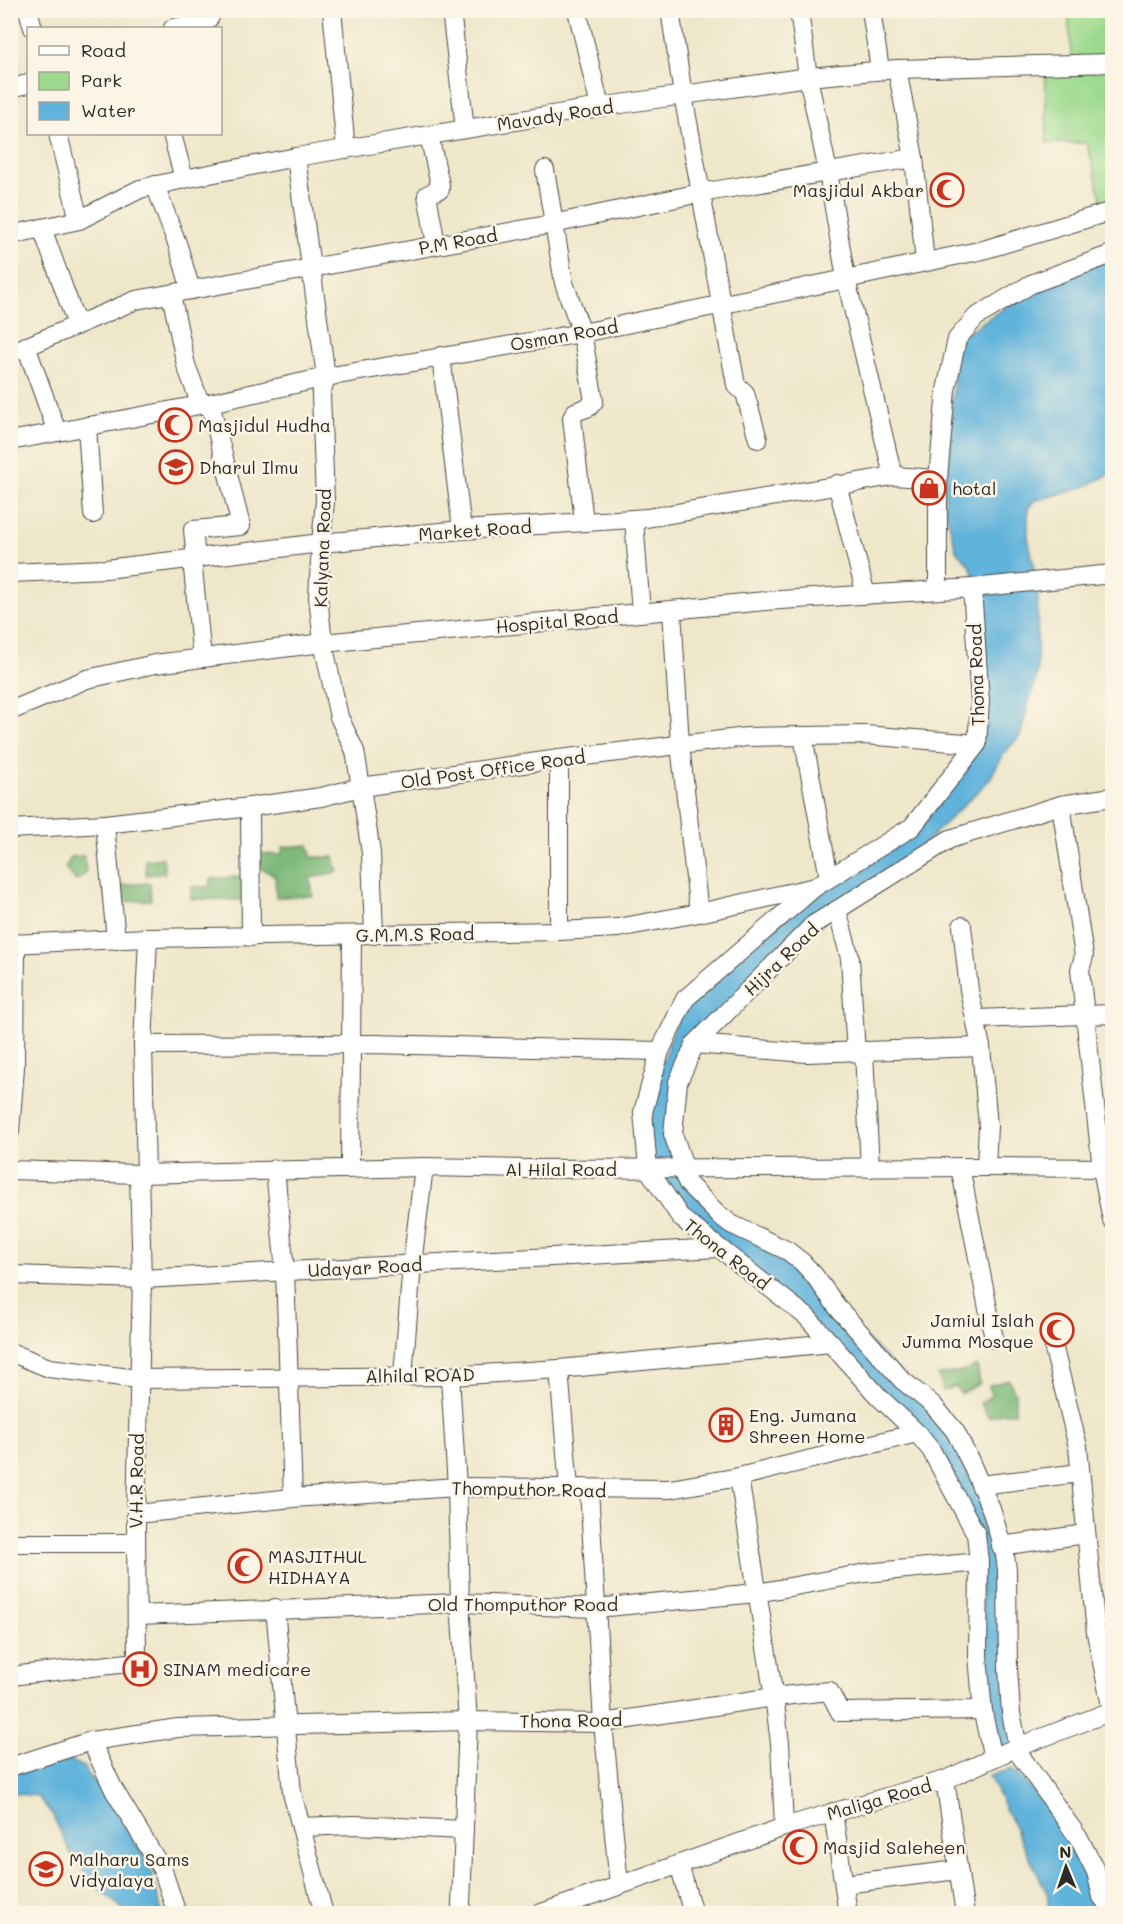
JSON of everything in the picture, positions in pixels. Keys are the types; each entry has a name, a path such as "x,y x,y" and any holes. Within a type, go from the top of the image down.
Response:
{"street":[{"path":"28,10 33,27"},
{"path":"178,27 206,21 210,17 210,10"},
{"path":"332,10 346,149"},
{"path":"451,10 465,129"},
{"path":"577,10 600,107"},
{"path":"670,10 700,193 736,385 745,393 758,439"},
{"path":"799,10 808,77 828,172 846,279 893,476"},
{"path":"871,10 914,158 925,262"},
{"name":"Mavady Road","path":"10,235 79,220 140,189 155,185 296,157 600,107 808,77 889,70 1113,63"},
{"path":"10,88 27,84"},
{"path":"58,135 79,220"},
{"path":"172,135 184,179"},
{"path":"429,135 440,185 440,189 427,195 436,244"},
{"name":"Kalyana Road","path":"296,157 326,378 321,394 326,501 318,597 323,644 339,717 355,751 362,787 371,853 374,935"},
{"name":"P.M Road","path":"18,348 136,300 313,270 700,193 914,158"},
{"path":"544,170 564,283 582,333 594,401 589,407 575,412 572,418 584,522"},
{"path":"155,185 178,246 191,290"},
{"name":"Osman Road","path":"10,441 441,356 582,333 846,279 983,250 1113,211"},
{"path":"42,228 76,325"},
{"path":"938,590 938,479 946,390 957,339 976,317 1031,284 1113,254"},
{"path":"171,294 186,364 206,404 241,526 193,530 202,658"},
{"path":"18,348 57,432"},
{"path":"441,356 462,530"},
{"path":"87,426 93,514"},
{"name":"Market Road","path":"10,573 106,569 321,543 462,530 634,519 893,476 938,479"},
{"path":"837,484 866,595"},
{"path":"634,519 641,613"},
{"name":"Hospital Road","path":"10,711 87,679 155,664 202,658 765,601 972,588 1113,574"},
{"name":"Thona Road","path":"972,588 980,702 977,744 912,827 822,882 685,999 660,1052 644,1112 648,1169 681,1218 807,1317 878,1396 917,1433 931,1450 975,1532 979,1562 978,1656 983,1710 993,1758"},
{"path":"672,610 680,745 699,913"},
{"name":"Old Post Office Road","path":"10,829 105,824 250,807 321,797 362,787 559,759 747,737 865,735 977,744"},
{"path":"803,736 822,882"},
{"path":"559,759 559,931"},
{"name":"Hijra Road","path":"1016,1748 1011,1713 1005,1555 991,1509 955,1431 933,1404 902,1380 838,1308 802,1262 788,1251 731,1224 688,1184 673,1134 678,1082 695,1044 813,925 951,839 1061,805 1113,797"},
{"path":"1061,805 1084,956 1080,970 1084,1015 1113,1220"},
{"path":"250,807 251,937"},
{"path":"105,824 116,939"},
{"name":"G.M.M.S Road","path":"13,943 618,928 699,913 822,882"},
{"path":"837,910 850,958 870,1168"},
{"path":"962,926 969,990 981,1047 988,1126 986,1167"},
{"path":"350,1167 352,935"},
{"path":"143,1174 143,1045 148,938"},
{"path":"10,1131 15,1068 13,943"},
{"path":"976,1019 1113,1014"},
{"path":"143,1045 350,1044 660,1052"},
{"path":"695,1044 807,1053 860,1053 981,1047"},
{"name":"Al Hilal Road","path":"10,1170 143,1174 350,1167 1107,1168"},
{"path":"403,1376 412,1264 424,1167"},
{"path":"960,1167 994,1339"},
{"path":"275,1169 285,1271 293,1498"},
{"name":"V.H.R Road","path":"10,1676 137,1662 136,1514 143,1174"},
{"name":"Udayar Road","path":"10,1275 142,1279 718,1248"},
{"name":"Alhilal ROAD","path":"10,1352 49,1368 138,1379 450,1376 559,1369 832,1343"},
{"path":"1054,1349 1078,1447 1096,1633 1112,1711"},
{"path":"559,1369 569,1489"},
{"path":"450,1376 457,1487 460,1603 468,1721 462,1909"},
{"name":"Thomputhor Road","path":"136,1514 293,1498 457,1487 670,1489 739,1477 917,1433"},
{"path":"980,1485 1080,1473"},
{"path":"739,1477 774,1696 780,1743 784,1827"},
{"path":"589,1490 603,1723 619,1885"},
{"path":"1001,1546 1086,1534"},
{"path":"10,1543 136,1543"},
{"name":"Old Thomputhor Road","path":"137,1615 275,1608 460,1603 596,1608 757,1593 866,1573 979,1562"},
{"path":"275,1608 288,1725 292,1793 324,1914"},
{"name":"Thona Road","path":"10,1767 91,1741 177,1728 468,1721 603,1723 774,1696 829,1691 840,1712 983,1710"},
{"name":"Maliga Road","path":"539,1914 574,1908 619,1885 784,1827 945,1780 1016,1748 1112,1711"},
{"path":"91,1741 114,1790 163,1871 177,1914"},
{"path":"1016,1748 1080,1840 1096,1872 1102,1897 1113,1909"},
{"path":"945,1780 965,1914"},
{"path":"833,1812 848,1914"},
{"path":"301,1827 364,1826 464,1830"},
{"path":"679,1864 693,1914"},
{"path":"844,1884 958,1870"}],"green space":[{"path":"1068,11 1112,11 1112,63 1072,64"},
{"path":"1112,66 1112,211 1105,213 1087,143 1047,143 1045,71"},
{"path":"309,845 311,857 334,857 338,872 310,878 313,896 276,897 275,876 261,868 260,853 281,855 283,847"},
{"path":"84,856 86,873 76,881 65,868 71,857"},
{"path":"163,858 165,873 146,875 145,860"},
{"path":"246,876 246,900 191,899 191,887 209,887 211,879"},
{"path":"150,883 151,900 122,902 121,885"},
{"path":"977,1366 980,1383 961,1394 955,1386 943,1391 938,1375 960,1372"},
{"path":"1009,1380 1015,1393 1015,1413 1002,1413 989,1417 980,1403 991,1396 989,1385"}],"water":[{"path":"1112,256 1112,473 1084,487 1034,501 1028,508 1028,537 1036,576 975,582 971,567 956,550 944,504 957,339 1015,301"},
{"path":"1038,587 1037,674 1020,736 1005,752 989,780 915,853 837,910 695,1044 672,1148 688,1184 773,1246 931,1403 996,1526 1016,1746 993,1758 979,1562 930,1449 828,1339 681,1218 648,1163 644,1116 683,1003 791,913 902,839 977,744 978,594"},
{"path":"65,1757 83,1767 112,1804 150,1867 162,1913 128,1913 94,1885 70,1852 52,1814 37,1796 11,1793 11,1773 50,1766"},
{"path":"1012,1769 1080,1840 1106,1913 1048,1913 1048,1895 989,1776"}],"place":[{"name":"Masjidul Akbar","path":"947,190"},
{"name":"Masjidul Hudha","path":"175,425"},
{"name":"Dharul Ilmu","path":"176,467"},
{"name":"hotal","path":"929,488"},
{"name":"Jamiul Islah Jumma Mosque","path":"1057,1330"},
{"name":"Eng. Jumana Shreen Home","path":"726,1425"},
{"name":"MASJITHUL HIDHAYA","path":"245,1566"},
{"name":"SINAM medicare","path":"140,1669"},
{"name":"Masjid Saleheen","path":"800,1847"},
{"name":"Malharu Sams Vidyalaya","path":"46,1869"}]}
